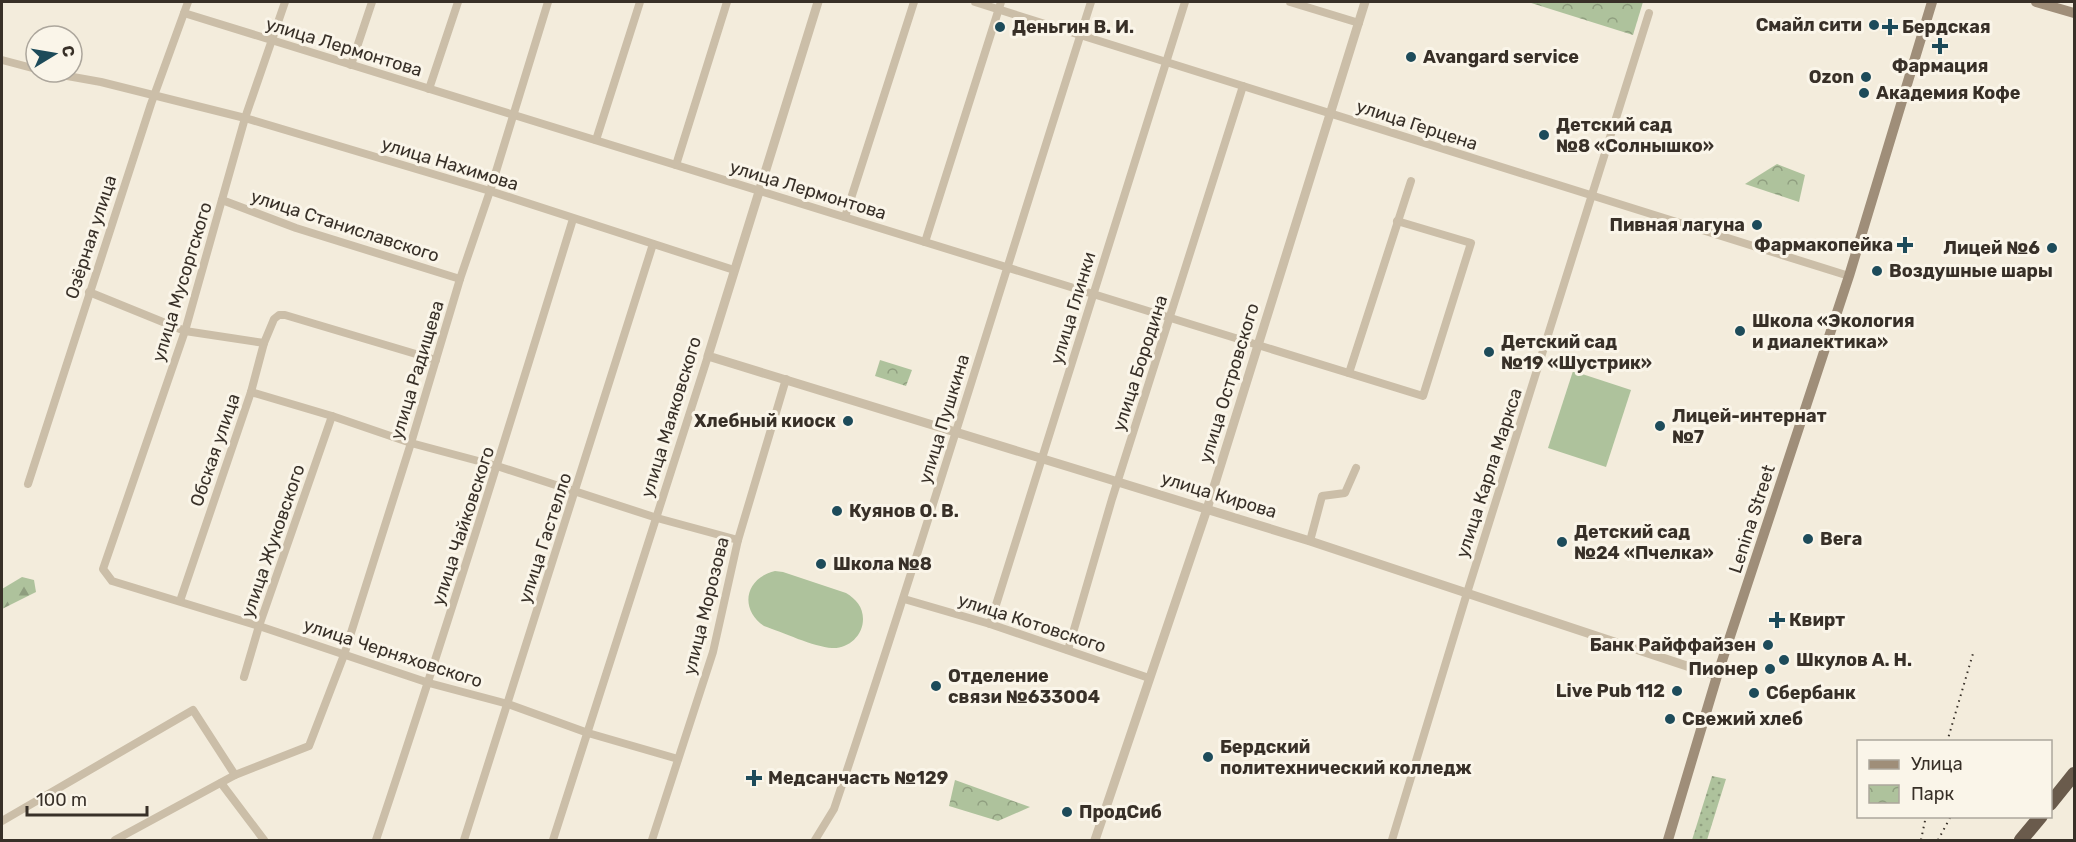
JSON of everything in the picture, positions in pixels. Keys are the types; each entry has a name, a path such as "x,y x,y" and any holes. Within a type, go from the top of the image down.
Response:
{"highway":[{"path":"2052,802 2074,774"},
{"path":"2021,840 2039,818"}],"main road":[{"name":"Lenina Street","path":"1668,840 1717,676 1849,276 1932,2"},
{"path":"2036,2 2074,14"}],"street":[{"name":"Озёрная улица","path":"28,484 154,95 188,2"},
{"name":"улица Мусоргского","path":"103,569 185,331 245,118 285,2"},
{"path":"351,65 372,2"},
{"path":"429,89 458,2"},
{"name":"улица Радищева","path":"235,775 309,746 344,655 548,2"},
{"path":"596,140 640,2"},
{"path":"676,165 727,2"},
{"name":"улица Маяковского","path":"553,840 657,518 818,2"},
{"path":"845,217 914,2"},
{"name":"улица Герцена","path":"975,2 1000,5 1081,34 1243,86 1849,276"},
{"name":"улица Пушкина","path":"815,840 834,809 904,599 1091,2"},
{"name":"улица Глинки","path":"990,624 1185,2"},
{"path":"1290,2 1359,23"},
{"name":"улица Островского","path":"1095,840 1207,509 1365,2"},
{"path":"925,242 1000,5"},
{"name":"улица Лермонтова","path":"184,13 1423,396 1471,243 1397,221"},
{"name":"улица Карла Маркса","path":"1392,840 1649,13"},
{"path":"2,60 24,66"},
{"name":"улица Нахимова","path":"84,79 245,118 490,192 734,270"},
{"name":"улица Бородина","path":"1068,650 1118,481 1243,86"},
{"path":"1349,373 1411,181"},
{"name":"улица Станиславского","path":"222,200 296,228 460,279"},
{"name":"улица Чайковского","path":"376,840 429,683 573,219"},
{"name":"улица Гастелло","path":"464,840 576,493 653,244"},
{"path":"89,292 185,331 264,343"},
{"name":"Обская улица","path":"180,601 251,392 264,343 274,319 279,315 285,315 436,360"},
{"name":"улица Кирова","path":"708,356 1310,541 1717,676"},
{"name":"улица Морозова","path":"652,840 713,652 738,540 786,379"},
{"path":"251,392 411,443 497,466 657,518 738,540"},
{"name":"улица Жуковского","path":"244,677 259,626 332,416"},
{"path":"1310,541 1322,496 1346,493 1356,468"},
{"name":"улица Черняховского","path":"103,569 112,581 259,626 429,683 508,704 588,733 678,759"},
{"name":"улица Котовского","path":"904,599 990,624 1149,678"},
{"path":"2,821 193,710 235,775 115,840"},
{"path":"222,783 264,840"}],"green space":[{"path":"1528,2 1643,2 1633,35"},
{"path":"1777,164 1805,175 1799,202 1745,184"},
{"path":"880,360 912,370 906,386 875,376"},
{"path":"1573,371 1631,390 1606,467 1548,448"},
{"path":"775,571 846,593 853,598 863,615 860,631 854,640 838,648 825,647 764,626 751,611 749,595 757,580"},
{"path":"22,577 34,580 36,592 2,609 2,589"},
{"path":"1712,776 1726,779 1707,840 1692,840"},
{"path":"955,780 1030,807 998,821 949,806"}],"railway":[{"path":"1948,740 1974,650"},
{"path":"1921,840 1926,818"},
{"path":"1938,840 1950,818"}],"place":[{"name":"Смайл сити","path":"1874,25"},
{"name":"Деньгин В. И.","path":"1000,27"},
{"name":"Бердская","path":"1890,27"},
{"name":"Фармация","path":"1940,46"},
{"name":"Avangard service","path":"1411,57"},
{"name":"Ozon","path":"1866,77"},
{"name":"Академия Кофе","path":"1864,93"},
{"name":"Детский сад №8 «Солнышко»","path":"1544,135"},
{"name":"Пивная лагуна","path":"1757,225"},
{"name":"Фармакопейка","path":"1905,245"},
{"name":"Лицей №6","path":"2052,248"},
{"name":"Воздушные шары","path":"1877,271"},
{"name":"Школа «Экология и диалектика»","path":"1740,331"},
{"name":"Детский сад №19 «Шустрик»","path":"1489,352"},
{"name":"Хлебный киоск","path":"848,421"},
{"name":"Лицей-интернат №7","path":"1660,426"},
{"name":"Куянов О. В.","path":"837,511"},
{"name":"Вега","path":"1808,539"},
{"name":"Детский сад №24 «Пчелка»","path":"1562,542"},
{"name":"Школа №8","path":"821,564"},
{"name":"Квирт","path":"1777,620"},
{"name":"Банк Райффайзен","path":"1768,645"},
{"name":"Шкулов А. Н.","path":"1784,660"},
{"name":"Пионер","path":"1770,669"},
{"name":"Отделение связи №633004","path":"936,686"},
{"name":"Live Pub 112","path":"1677,691"},
{"name":"Сбербанк","path":"1754,693"},
{"name":"Свежий хлеб","path":"1670,719"},
{"name":"Бердский политехнический колледж","path":"1208,757"},
{"name":"Медсанчасть №129","path":"754,778"},
{"name":"ПродСиб","path":"1067,812"}]}
